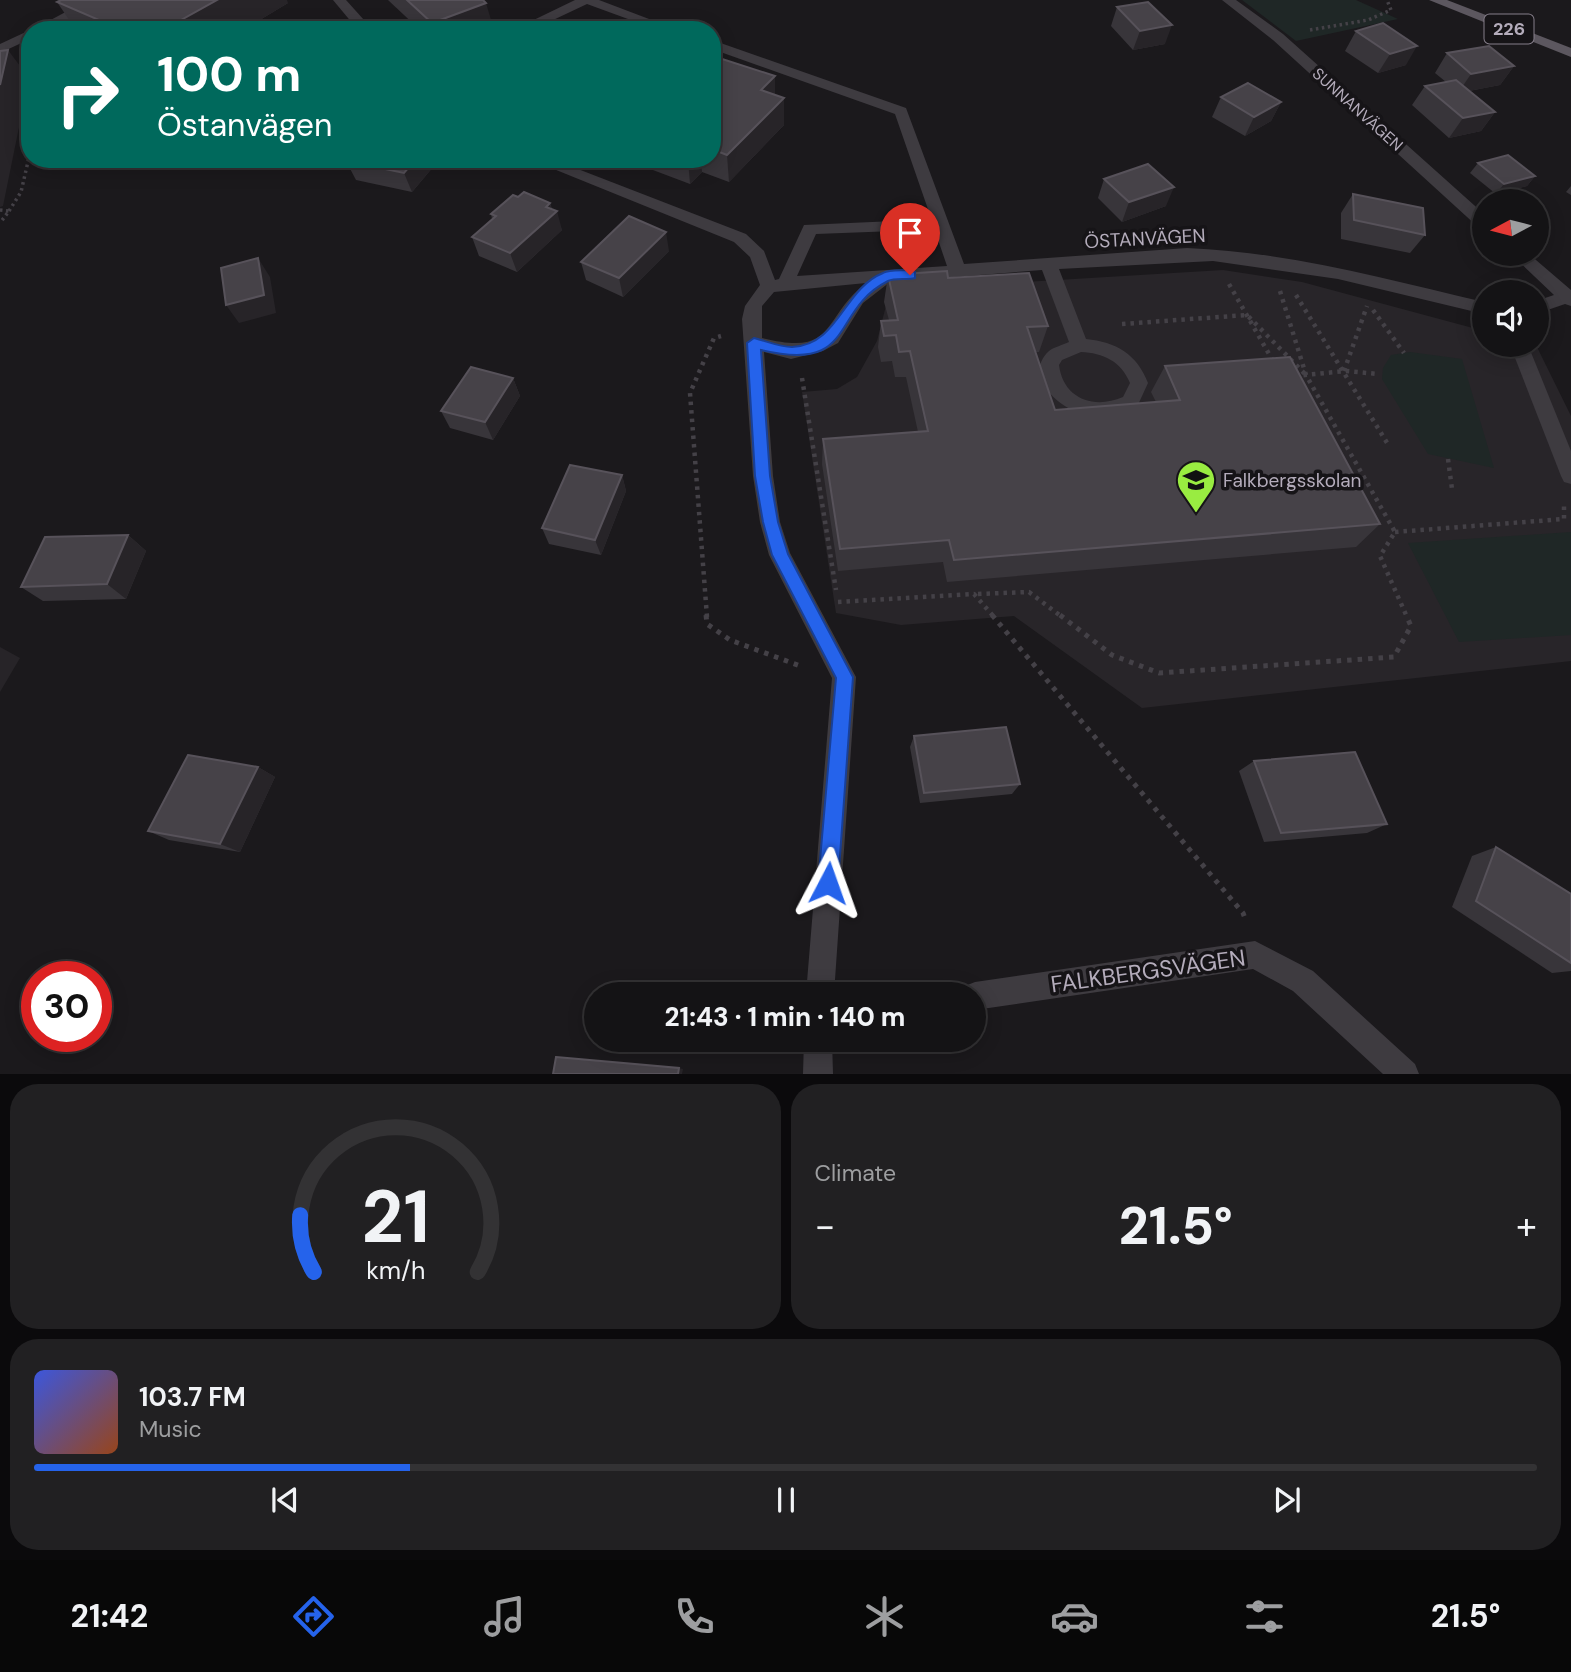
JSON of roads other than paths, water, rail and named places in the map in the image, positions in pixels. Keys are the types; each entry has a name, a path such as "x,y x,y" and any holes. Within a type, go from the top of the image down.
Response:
{"main road":[{"name":"226","path":"1445,2 1571,53"}],"street":[{"path":"57,21 98,0"},
{"path":"339,0 358,21"},
{"path":"540,21 587,0 646,21"},
{"name":"SUNNANVÄGEN","path":"1228,0 1278,37 1472,212"},
{"path":"0,50 21,39"},
{"path":"721,47 901,111 958,272"},
{"path":"560,168 740,238 758,255 777,286"},
{"path":"821,982 844,677 780,555 771,522 763,476 751,309 756,297 777,286 810,229 895,226 940,219"},
{"name":"ÖSTANVÄGEN","path":"777,286 1187,254 1213,256 1275,272 1338,273 1472,305"},
{"path":"1049,265 1075,337"},
{"path":"1533,266 1569,298"},
{"path":"753,334 791,352 817,346 832,338 857,299 886,276"},
{"path":"1549,304 1569,298"},
{"path":"1075,337 1107,348 1129,363 1139,383 1130,402 1106,411 1090,410 1062,397 1049,375 1050,364 1075,337"},
{"path":"1524,357 1571,476"},
{"name":"FALKBERGSVÄGEN","path":"986,994 1255,956 1303,981 1405,1073"},
{"path":"818,1052 818,1073"}],"place":[{"name":"Falkbergsskolan","path":"1196,514"}]}
